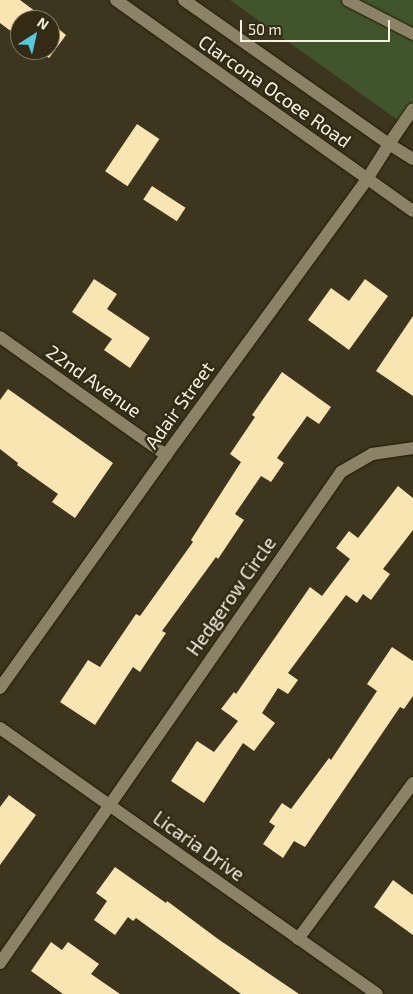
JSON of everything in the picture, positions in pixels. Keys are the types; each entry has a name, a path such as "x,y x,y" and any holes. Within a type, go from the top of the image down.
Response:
{"street":[{"name":"Clarcona Ocoee Road","path":"116,0 413,211"},
{"name":"Clarcona Ocoee Road","path":"184,0 413,159"},
{"name":"Adair Street","path":"0,688 166,455 367,179 413,109"},
{"name":"22nd Avenue","path":"0,337 166,455"},
{"name":"Hedgerow Circle","path":"0,963 341,472 372,454 413,448"},
{"name":"Licaria Drive","path":"0,728 377,994"},
{"path":"298,939 413,783"}],"lane":[{"path":"347,0 413,34"}],"green space":[{"path":"230,0 413,0 413,102 399,121"}],"building":[{"path":"0,0 20,0 34,10 10,10 10,30 0,23"},
{"path":"60,30 66,35 60,43"},
{"path":"137,124 159,139 128,186 105,171"},
{"path":"152,186 186,208 177,221 143,199"},
{"path":"94,279 117,294 107,309 150,338 130,368 104,350 112,339 72,312"},
{"path":"365,279 388,296 349,350 308,320 331,288 349,301"},
{"path":"413,316 413,396 376,371"},
{"path":"282,372 331,407 319,424 307,416 277,458 284,463 271,482 261,476 235,514 244,520 218,559 216,557 162,631 166,633 140,672 133,667 95,725 60,702 88,660 100,667 136,614 140,616 193,542 191,540 241,462 230,454 255,417 252,415"},
{"path":"8,389 113,463 75,518 52,502 58,494 17,465 18,463 0,449 0,400"},
{"path":"398,486 413,498 413,530 383,569 390,574 371,600 363,594 357,603 346,595 288,673 298,680 288,694 278,688 262,713 275,723 254,751 243,743 204,803 171,781 197,741 214,752 238,721 221,709 234,692 236,694 310,587 322,596 350,559 336,548 349,531 358,538"},
{"path":"392,647 413,661 413,696 404,709 400,707 305,847 294,841 283,858 263,844 275,826 269,822 282,803 291,809 329,758 331,760 377,691 367,684"},
{"path":"9,795 36,815 0,865 0,807"},
{"path":"115,867 166,903 167,901 218,939 299,994 241,994 136,918 133,921 128,917 115,935 94,920 107,901 96,893"},
{"path":"393,880 413,895 413,935 374,907"},
{"path":"51,942 62,950 68,942 99,964 91,974 120,994 63,994 31,971"}]}
